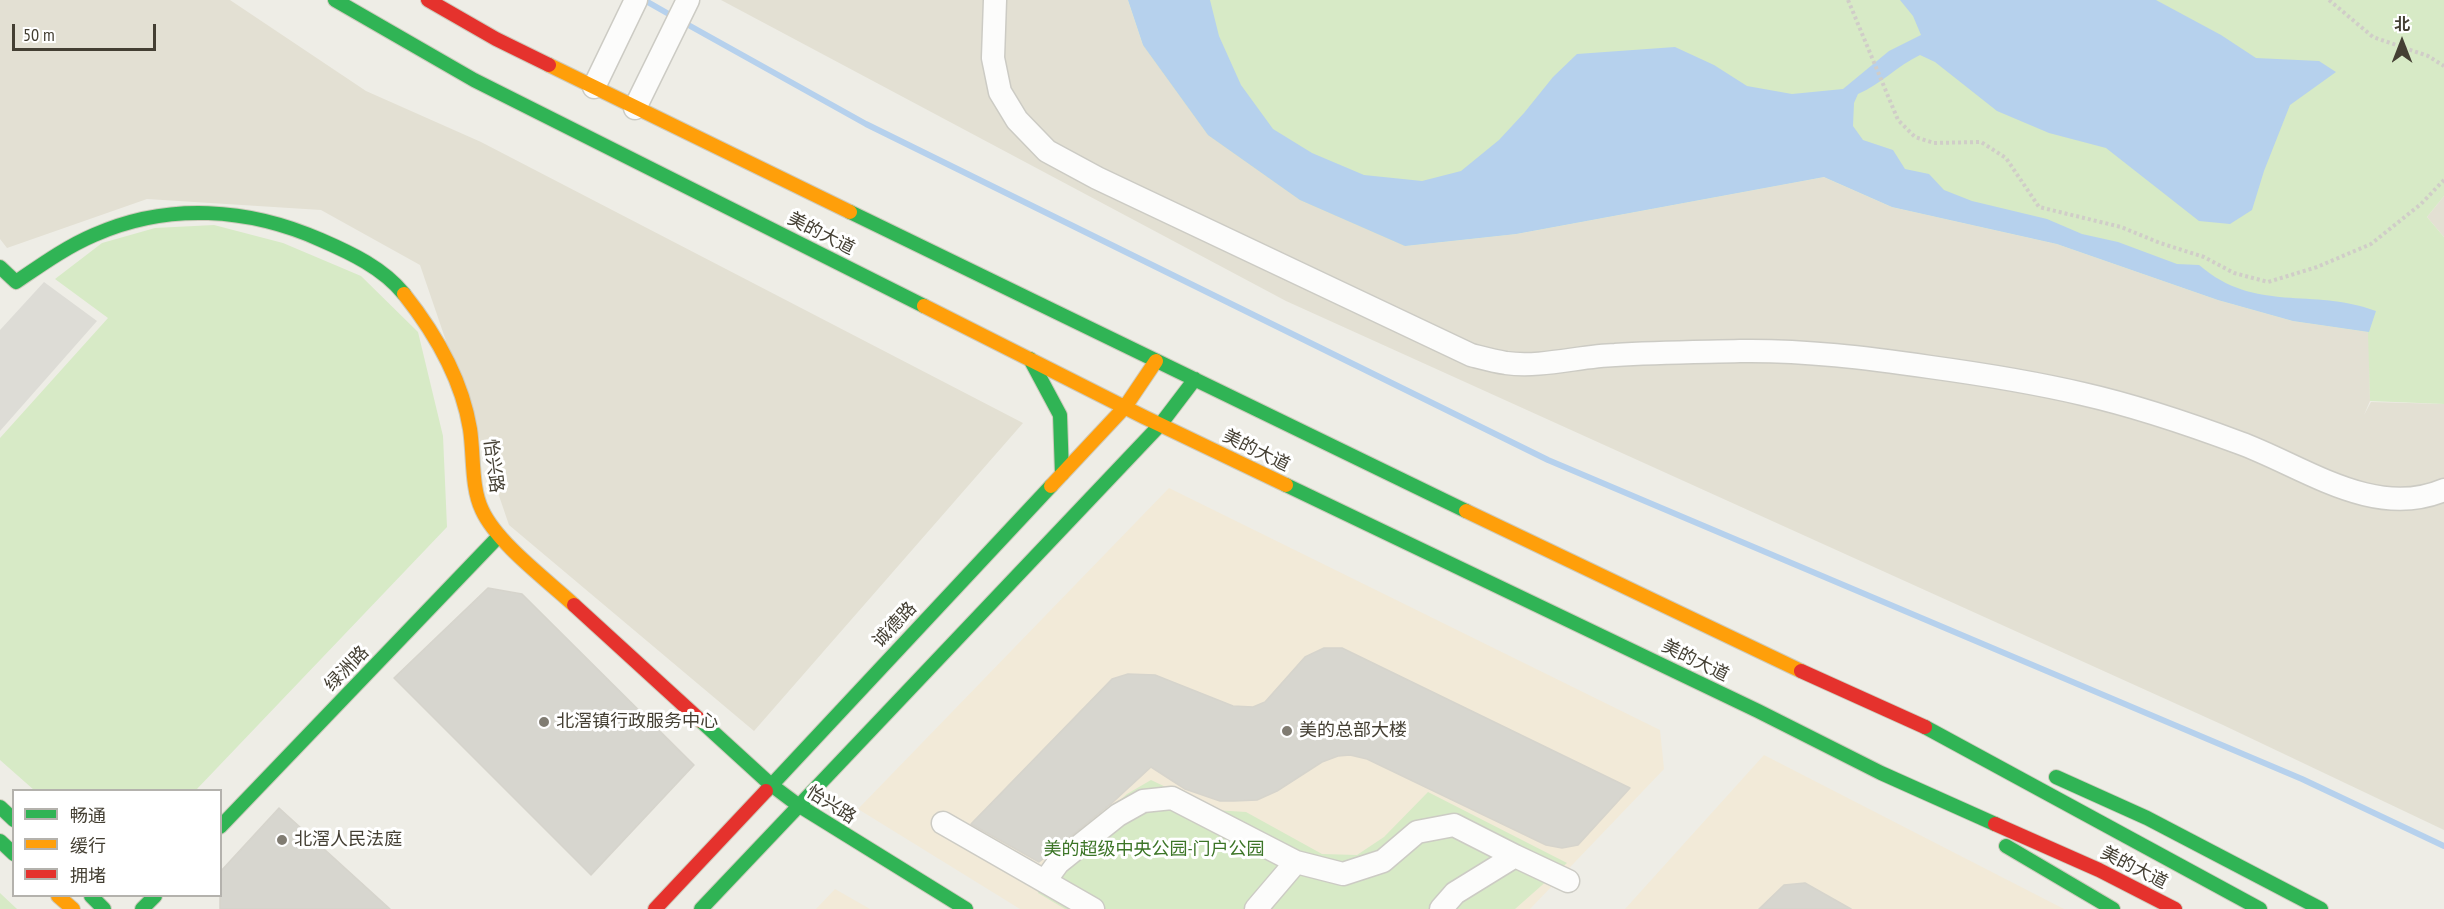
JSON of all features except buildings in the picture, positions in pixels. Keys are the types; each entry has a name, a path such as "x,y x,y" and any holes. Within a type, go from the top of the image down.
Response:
{"main road":[{"name":"美的大道","path":"335,0 474,80 1160,425 1758,711 1881,773 2089,865 2175,909"},
{"name":"美的大道","path":"428,0 496,39 635,108 1156,361 1785,664 1910,719 2260,909"},
{"name":"怡兴路","path":"0,267 12,286 60,253 107,230 184,212 229,213 273,224 328,242 356,256 393,283 424,322 457,383 473,440 481,507 500,536 770,784 798,806 966,909"},
{"path":"1030,359 1060,415 1062,474"},
{"name":"诚德路","path":"655,909 1125,407 1156,361"},
{"path":"702,909 1160,425 1195,379"},
{"name":"绿洲路","path":"222,825 500,536"},
{"path":"1910,719 2019,762"},
{"path":"2041,770 2147,818 2321,909"},
{"path":"1881,773 2113,909"},
{"path":"0,807 12,818"},
{"path":"0,841 12,852"},
{"path":"59,897 73,909"},
{"path":"92,897 105,909"},
{"path":"142,909 154,897"}],"street":[{"path":"594,87 636,0"},
{"path":"635,108 688,0"},
{"path":"996,0 993,58 1000,92 1017,120 1047,151 1119,189 1472,355 1508,363 1553,362 1613,355 1744,351 1807,353 1911,364 1987,375 2084,394 2242,443 2336,485 2373,496 2413,499 2444,490"},
{"path":"1045,881 1058,863 1118,815 1143,801 1172,798 1296,862 1342,874 1383,861 1417,832 1454,825 1568,881"},
{"path":"943,823 1093,909"},
{"path":"1441,909 1455,893 1515,856"},
{"path":"1256,909 1296,862"}],"path":[{"path":"1848,0 1898,120 1915,137 1934,142 1981,142 2006,158 2039,207 2121,227 2160,243 2204,256 2234,273 2268,282 2317,267 2372,244 2421,204 2444,180"},
{"path":"2329,0 2373,37 2428,56 2444,66"}],"shaded area":[{"path":"0,0 230,0 366,91 481,142 1023,423 754,731 509,525 420,265 321,210 147,199 7,248 0,239"},
{"path":"721,0 1128,0 1143,45 1405,246 1516,234 1824,177 1892,207 2057,244 2218,300 2293,321 2369,332 2370,401 2364,415 2371,402 2444,404 2444,830 2223,725 1286,301"},
{"path":"2444,196 2444,237 2427,217"},
{"path":"44,282 97,321 0,431 0,330"},
{"path":"1169,488 1660,730 1664,769 1530,909 1020,909 858,809"},
{"path":"1764,755 2064,909 1625,909"},
{"path":"835,889 870,909 816,909"}],"green space":[{"path":"1128,0 2444,0 2444,196 2427,217 2444,237 2444,404 2370,401 2368,332 2293,321 2218,300 2057,244 1892,207 1824,177 1516,234 1405,246 1300,200 1208,135 1143,45"},
{"path":"214,225 283,243 361,276 418,332 443,436 447,527 197,789 33,789 0,760 0,438 108,318 55,279 102,243 155,228"},
{"name":"美的超级中央公园-门户公园","path":"1151,780 1214,810 1246,812 1322,854 1357,855 1384,837 1428,792 1567,863 1515,909 1065,909 1038,893 1045,868 1127,794"},
{"path":"0,893 17,909 0,909"}],"water":[{"path":"1128,0 1210,0 1219,36 1241,85 1273,129 1312,153 1364,175 1422,181 1461,171 1499,140 1553,77 1577,54 1675,47 1714,65 1747,86 1792,94 1843,89 1889,51 1921,35 1913,16 1900,0 2156,0 2221,35 2256,58 2319,61 2336,72 2290,105 2264,171 2252,210 2230,224 2199,221 2106,148 2049,133 1997,111 1935,62 1920,55 1858,94 1854,103 1853,126 1863,140 1893,150 1905,169 1929,174 1944,190 1972,201 2047,219 2082,234 2118,242 2177,264 2199,265 2220,280 2263,295 2352,304 2376,311 2369,332 2293,321 2218,300 2057,244 1892,207 1824,177 1516,234 1405,246 1300,200 1208,135 1143,45"}],"waterway":[{"path":"644,0 674,17"},
{"path":"683,22 866,124 1548,460 2302,779 2444,846"}],"traffic: fast":[{"path":"335,0 474,80 924,306"},
{"path":"850,212 1466,511"},
{"path":"0,267 16,282 74,245 122,224 151,217 208,213 266,221 321,240 376,269 404,294"},
{"path":"1030,359 1060,415 1062,474"},
{"path":"701,909 1160,425 1195,379"},
{"path":"1286,485 1758,711 1881,773 1995,824"},
{"path":"766,791 1051,486"},
{"path":"222,825 499,536"},
{"path":"701,721 770,784 798,805 966,909"},
{"path":"1925,727 2260,909"},
{"path":"2056,777 2147,818 2321,909"},
{"path":"0,807 12,818"},
{"path":"0,841 12,852"},
{"path":"2006,846 2113,909"},
{"path":"92,897 104,909"},
{"path":"142,909 154,897"}],"traffic: slow":[{"path":"549,65 850,212"},
{"path":"404,294 446,358 461,393 470,429 478,501 489,523 511,548 574,605"},
{"path":"924,306 1144,417 1286,485"},
{"path":"1051,486 1125,407 1156,361"},
{"path":"1466,511 1801,671"},
{"path":"59,897 73,909"}],"traffic: jam":[{"path":"428,0 496,39 549,65"},
{"path":"574,605 701,721"},
{"path":"1801,671 1925,727"},
{"path":"655,909 766,791"},
{"path":"1995,824 2099,870 2175,909"}],"place":[{"name":"北滘镇行政服务中心","path":"544,722"},
{"name":"美的总部大楼","path":"1287,731"},
{"name":"北滘人民法庭","path":"282,840"}]}
